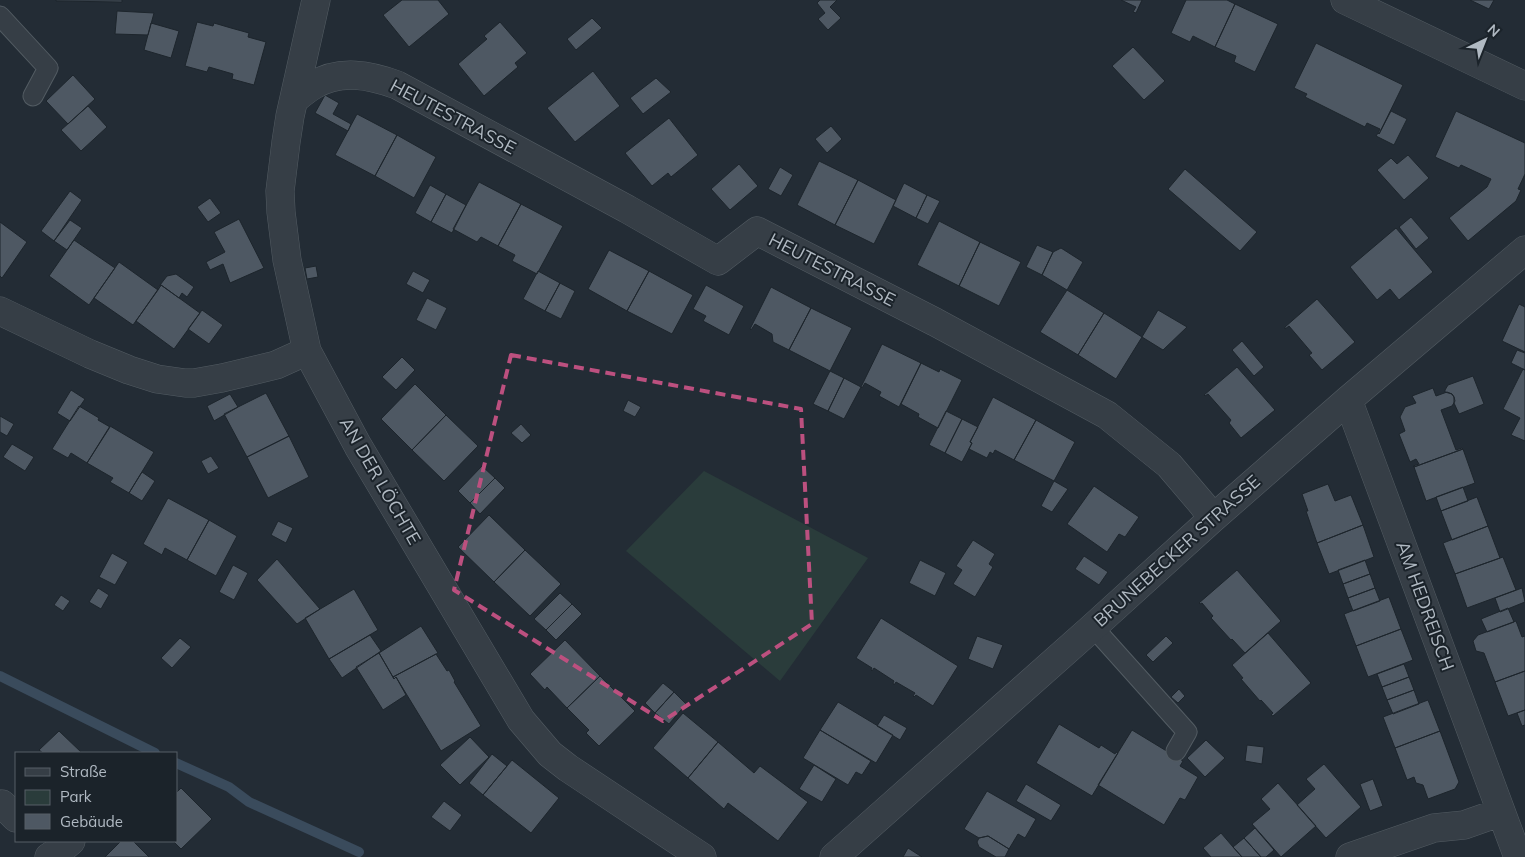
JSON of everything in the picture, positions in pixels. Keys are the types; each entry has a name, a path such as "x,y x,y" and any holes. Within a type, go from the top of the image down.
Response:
{"street":[{"name":"AN DER LÖCHTE","path":"316,0 286,142 280,198 287,260 307,351 358,446 521,720 550,754 568,768 702,857"},
{"path":"1345,0 1525,86"},
{"name":"HEUTESTRASSE","path":"295,99 314,84 333,77 362,75 379,78 397,85 627,209 718,261 757,231 935,322 1107,415 1169,465 1204,504 1212,519"},
{"name":"BRUNEBECKER STRASSE","path":"834,857 1212,519 1348,400 1525,250"},
{"path":"0,311 90,354 129,370 157,379 185,383 194,383 276,365 307,351"},
{"name":"AM HEDREISCH","path":"1348,400 1518,857"},
{"path":"0,806 2,804 15,817"},
{"path":"1350,857 1434,828 1464,825 1501,812"}],"lane":[{"path":"0,16 48,68 33,96"},
{"path":"1093,627 1187,732 1176,751"}],"highlighted area":[{"path":"511,355 801,409 812,624 663,721 454,590"}],"green space":[{"path":"704,471 868,558 780,681 626,551"}],"building":[{"path":"122,0 122,2 56,1"},
{"path":"402,0 438,0 449,14 409,47 383,15"},
{"path":"820,0 837,0 830,7 841,18 828,30 818,19 825,13 817,3"},
{"path":"1121,0 1142,0 1136,13 1133,12 1136,7"},
{"path":"1186,0 1227,0 1235,4 1215,47 1193,36 1190,42 1171,33"},
{"path":"1470,0 1494,0 1489,9"},
{"path":"1235,4 1278,24 1255,72 1234,62 1236,56 1215,47"},
{"path":"117,11 154,13 148,35 115,34"},
{"path":"592,18 602,28 576,50 567,39"},
{"path":"197,22 213,26 214,23 249,33 248,37 266,42 254,85 232,79 233,74 209,67 207,72 185,66"},
{"path":"500,22 527,53 515,63 518,67 484,96 458,64 487,39 484,36"},
{"path":"151,23 179,31 171,58 144,50"},
{"path":"1316,43 1403,85 1379,134 1380,129 1367,123 1365,127 1305,97 1307,94 1294,88"},
{"path":"1133,47 1165,81 1144,100 1112,66"},
{"path":"593,71 620,106 575,142 547,108"},
{"path":"73,75 95,99 68,124 46,101"},
{"path":"656,78 671,92 643,114 630,98"},
{"path":"325,95 339,103 333,114 351,124 348,131 315,113"},
{"path":"88,106 107,127 81,151 61,130"},
{"path":"1391,111 1407,119 1394,145 1376,136 1379,134"},
{"path":"1456,111 1525,143 1525,174 1518,189 1521,190 1516,201 1468,241 1449,218 1487,187 1491,179 1461,165 1459,168 1435,157"},
{"path":"357,114 397,135 375,176 335,155"},
{"path":"669,118 698,155 671,177 668,173 652,186 625,153"},
{"path":"831,126 842,139 827,153 815,139"},
{"path":"397,135 436,157 414,198 375,176"},
{"path":"1408,155 1429,178 1404,200 1377,170 1391,158 1397,164"},
{"path":"819,161 858,180 835,225 797,205"},
{"path":"739,164 758,186 730,210 711,189"},
{"path":"780,167 793,175 781,196 768,189"},
{"path":"1185,169 1257,232 1240,251 1168,189"},
{"path":"858,180 896,200 874,244 835,225"},
{"path":"479,182 521,204 498,246 481,237 477,242 453,229"},
{"path":"904,183 927,195 916,218 893,206"},
{"path":"430,185 446,194 431,222 415,213"},
{"path":"70,191 82,200 54,241 41,231"},
{"path":"446,194 466,205 452,233 431,222"},
{"path":"927,195 940,201 928,224 916,218"},
{"path":"210,198 221,213 208,222 197,207"},
{"path":"521,204 563,226 537,274 512,261 515,255 498,246"},
{"path":"1411,217 1429,238 1416,249 1399,227"},
{"path":"239,219 264,268 230,283 223,264 210,270 206,262 225,252 214,232"},
{"path":"70,220 82,228 67,250 54,241"},
{"path":"939,221 980,242 959,286 917,265"},
{"path":"0,222 27,242 2,278 0,276"},
{"path":"1396,228 1433,272 1399,300 1390,289 1377,300 1350,267"},
{"path":"74,240 115,268 89,305 49,276"},
{"path":"980,242 1021,262 999,306 959,286"},
{"path":"1037,245 1053,252 1042,275 1026,267"},
{"path":"1061,248 1083,262 1067,290 1042,275 1053,252"},
{"path":"609,250 649,271 627,311 588,289"},
{"path":"119,262 158,290 133,325 94,298"},
{"path":"316,266 318,277 307,279 305,268"},
{"path":"413,271 430,280 423,293 406,284"},
{"path":"538,271 560,283 545,311 523,299"},
{"path":"649,271 693,295 672,334 627,311"},
{"path":"176,274 194,287 187,297 182,293 179,298 161,285 157,289 167,276"},
{"path":"560,283 575,291 561,319 545,311"},
{"path":"161,285 200,313 174,349 136,321"},
{"path":"706,285 744,306 729,335 703,321 706,316 693,309"},
{"path":"771,287 811,308 789,350 773,342 772,334 755,324 750,329"},
{"path":"1067,290 1104,313 1078,355 1040,332"},
{"path":"427,298 447,308 436,330 416,320"},
{"path":"1317,299 1355,342 1322,370 1309,355 1312,353 1289,326 1285,329"},
{"path":"1519,304 1525,307 1525,352 1502,341"},
{"path":"811,308 852,328 830,371 789,350"},
{"path":"202,310 223,325 209,344 188,329"},
{"path":"1158,310 1187,327 1163,350 1142,337"},
{"path":"1104,313 1142,337 1116,379 1078,355"},
{"path":"1242,341 1264,367 1254,376 1232,350"},
{"path":"882,344 921,363 899,407 879,396 881,392 865,383 861,387"},
{"path":"1517,350 1525,353 1525,370 1511,363"},
{"path":"402,357 415,370 396,390 382,377"},
{"path":"921,363 939,372 940,369 962,380 938,428 918,417 919,414 901,404"},
{"path":"1237,367 1275,410 1241,438 1229,423 1231,420 1208,394 1204,395"},
{"path":"1523,369 1525,370 1525,441 1511,435 1520,418 1503,409"},
{"path":"830,371 844,378 828,411 813,404"},
{"path":"1473,376 1484,404 1459,414 1454,403 1454,397 1452,394 1445,392 1445,390 1448,385"},
{"path":"844,378 861,387 844,419 828,411"},
{"path":"415,384 446,415 412,450 381,419"},
{"path":"1433,388 1436,396 1447,392 1454,397 1455,401 1452,406 1441,410 1456,450 1463,449 1414,467 1419,464 1416,459 1410,462 1399,434 1405,431 1400,417 1405,407 1416,403 1412,396"},
{"path":"71,390 85,399 70,421 57,413"},
{"path":"266,393 289,436 247,457 224,414"},
{"path":"230,394 238,407 214,421 207,406"},
{"path":"993,397 1036,420 1014,460 995,450 993,454 990,452 987,458 969,449 972,443 970,442"},
{"path":"628,400 641,407 635,417 623,411"},
{"path":"79,406 110,427 87,463 71,453 68,458 52,449"},
{"path":"946,411 962,419 945,453 929,445"},
{"path":"446,415 478,446 444,481 412,450"},
{"path":"0,416 14,424 7,436 0,432"},
{"path":"962,419 978,427 962,462 945,453"},
{"path":"1036,420 1075,442 1054,481 1014,460"},
{"path":"521,424 531,435 522,443 511,433"},
{"path":"110,426 154,452 129,493 110,482 113,478 87,463"},
{"path":"289,436 309,477 268,498 247,457"},
{"path":"12,444 34,457 25,471 3,457"},
{"path":"1463,449 1475,483 1426,501 1414,467"},
{"path":"211,456 219,468 208,474 201,461"},
{"path":"482,466 495,478 470,503 458,491"},
{"path":"142,472 155,481 142,501 129,493"},
{"path":"495,478 505,488 480,514 470,503"},
{"path":"1054,481 1068,489 1052,512 1041,506"},
{"path":"1328,484 1335,501 1351,495 1363,525 1317,543 1302,494"},
{"path":"1094,486 1139,517 1125,537 1119,534 1107,552 1067,524"},
{"path":"1463,487 1468,501 1441,511 1436,497"},
{"path":"1477,497 1488,526 1452,540 1441,511"},
{"path":"168,498 209,520 187,560 165,548 162,555 143,544"},
{"path":"489,515 525,550 494,582 458,547"},
{"path":"209,520 237,536 216,576 187,560"},
{"path":"278,521 293,528 286,543 271,535"},
{"path":"1363,525 1374,557 1329,574 1317,543"},
{"path":"1488,526 1500,558 1455,574 1443,543"},
{"path":"973,540 995,554 989,564 993,567 975,597 953,584 962,570 956,566"},
{"path":"525,550 561,584 530,616 494,582"},
{"path":"112,553 128,562 115,585 99,577"},
{"path":"1084,556 1108,572 1099,585 1075,569"},
{"path":"1503,557 1516,590 1467,608 1455,574"},
{"path":"277,559 320,609 297,624 257,580"},
{"path":"920,560 946,573 935,596 909,583"},
{"path":"1365,560 1370,574 1343,584 1338,570"},
{"path":"233,565 248,573 234,600 219,592"},
{"path":"1237,570 1281,621 1245,653 1211,618 1213,616 1202,603 1199,603"},
{"path":"1370,574 1375,588 1348,598 1343,584"},
{"path":"98,588 109,595 101,609 89,602"},
{"path":"1375,588 1380,601 1353,611 1348,598"},
{"path":"1522,588 1525,602 1500,612 1495,598"},
{"path":"354,589 378,630 329,659 305,618"},
{"path":"560,593 572,604 546,630 534,619"},
{"path":"61,595 70,601 63,611 54,605"},
{"path":"1389,597 1401,629 1356,646 1344,614"},
{"path":"572,604 582,614 556,640 546,630"},
{"path":"1508,608 1514,622 1487,632 1481,619"},
{"path":"881,618 958,666 933,706 916,695 914,697 915,693 896,682 894,685 894,681 874,668 872,671 872,668 856,658"},
{"path":"1516,621 1522,637 1525,636 1525,671 1495,682 1484,653 1476,651 1473,641 1478,635"},
{"path":"421,626 438,653 393,677 379,653"},
{"path":"1401,629 1413,660 1368,677 1356,646"},
{"path":"1268,633 1311,683 1273,716 1271,715 1273,713 1241,679 1243,678 1232,665"},
{"path":"370,635 381,651 342,678 329,659"},
{"path":"977,636 1003,645 993,669 968,659"},
{"path":"1166,636 1173,643 1153,662 1146,655"},
{"path":"180,638 191,647 172,668 161,658"},
{"path":"565,640 600,676 567,708 547,687 545,690 530,674"},
{"path":"379,653 406,695 383,710 356,667"},
{"path":"436,654 447,671 449,670 454,682 481,726 441,751 396,677 394,679 393,677"},
{"path":"1404,664 1409,677 1382,687 1377,674"},
{"path":"1525,671 1525,710 1508,716 1495,682"},
{"path":"600,676 635,711 599,746 586,733 589,730 567,708"},
{"path":"1409,677 1414,690 1387,700 1382,687"},
{"path":"663,683 674,692 655,713 645,703"},
{"path":"1179,689 1185,696 1178,703 1171,697"},
{"path":"1414,690 1419,704 1393,714 1387,700"},
{"path":"674,692 686,704 669,724 655,713"},
{"path":"1428,700 1440,731 1395,748 1383,717"},
{"path":"838,702 893,735 876,763 820,730"},
{"path":"1525,710 1525,725 1522,726 1517,713"},
{"path":"683,713 718,742 688,778 653,748"},
{"path":"884,715 907,728 900,740 877,726"},
{"path":"1059,724 1099,748 1101,745 1115,754 1116,752 1118,753 1092,796 1036,763"},
{"path":"820,730 871,761 862,775 856,772 848,785 803,758"},
{"path":"1132,730 1183,761 1180,766 1198,777 1185,800 1180,798 1164,825 1098,785"},
{"path":"59,731 81,752 42,752 39,750"},
{"path":"1440,731 1459,782 1455,789 1428,799 1423,785 1416,783 1414,777 1407,780 1395,748"},
{"path":"470,737 489,757 460,785 440,765"},
{"path":"1206,740 1225,758 1205,777 1187,758"},
{"path":"718,742 754,773 760,766 808,802 778,841 728,803 724,809 688,778"},
{"path":"1247,745 1264,747 1262,764 1245,761"},
{"path":"492,754 507,766 483,795 469,783"},
{"path":"512,760 559,798 531,833 483,795"},
{"path":"1324,764 1361,807 1326,838 1297,805 1315,789 1306,779"},
{"path":"814,765 836,779 822,802 799,789"},
{"path":"1373,779 1383,806 1370,811 1360,784"},
{"path":"1278,783 1316,826 1281,857 1252,824 1270,809 1261,799"},
{"path":"1026,784 1061,805 1051,821 1016,801"},
{"path":"181,788 212,819 181,849 174,842 178,842 178,791"},
{"path":"987,791 1036,819 1025,838 1018,834 1009,849 988,836 979,838 964,829"},
{"path":"444,801 462,815 450,831 431,817"},
{"path":"1255,828 1274,850 1266,857 1261,857 1244,838"},
{"path":"1221,833 1242,857 1211,857 1203,848"},
{"path":"988,836 1009,849 1005,857 996,857 979,847 977,842 979,838"},
{"path":"1244,838 1261,857 1242,857 1233,847"},
{"path":"120,842 134,842 149,857 105,857"},
{"path":"908,848 922,857 903,857"}],"waterway":[{"path":"0,676 153,752"},
{"path":"178,764 229,787 249,802 359,852"}]}
